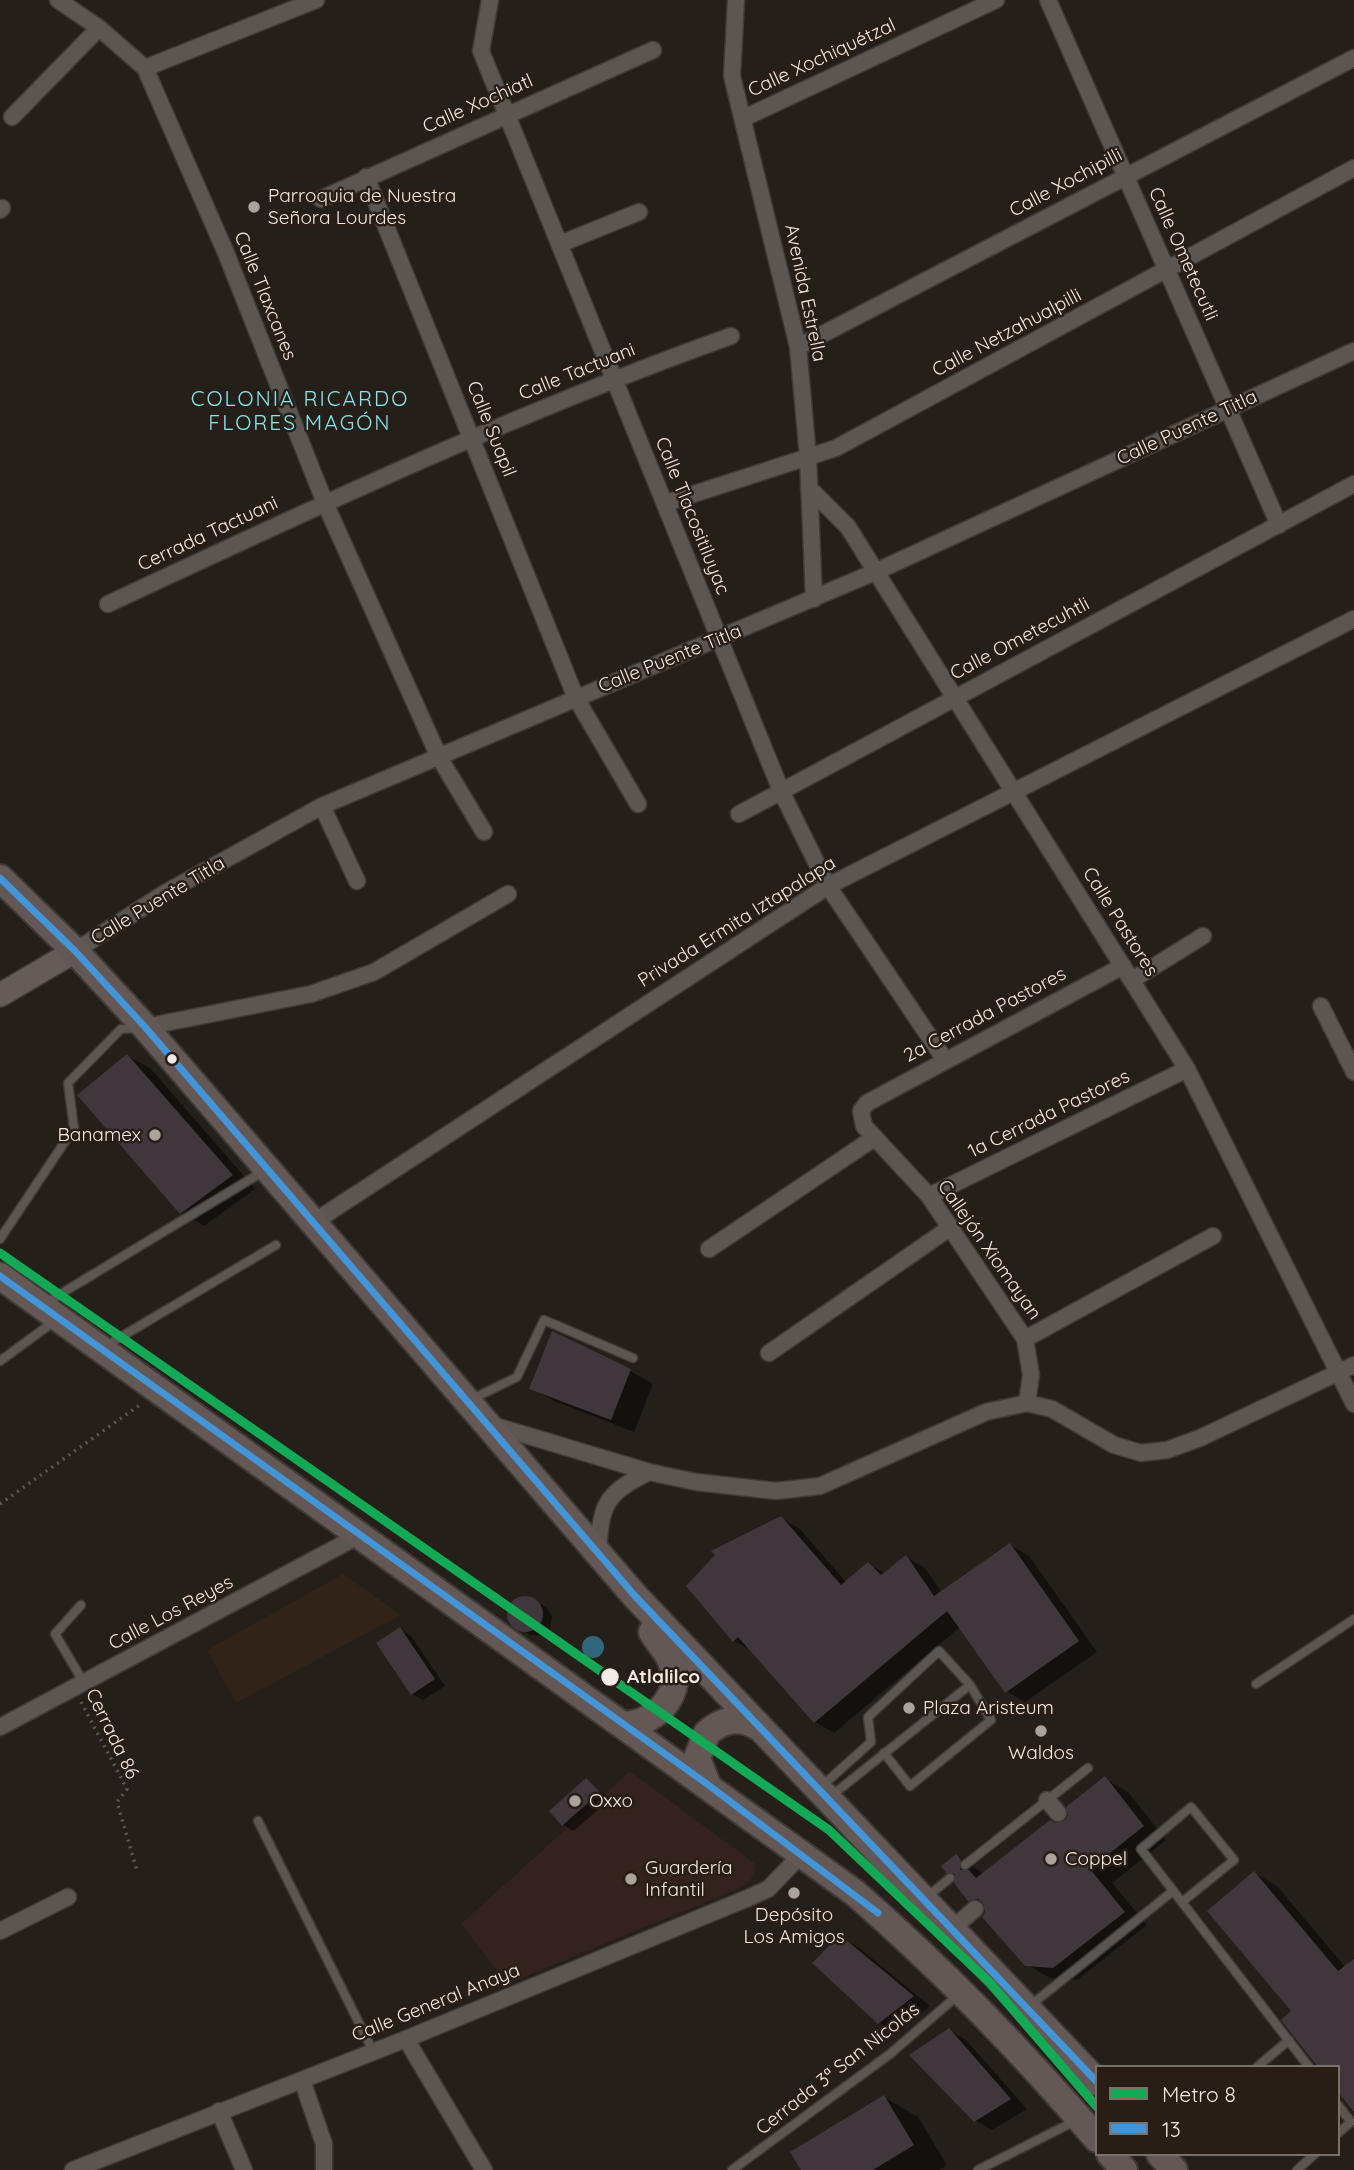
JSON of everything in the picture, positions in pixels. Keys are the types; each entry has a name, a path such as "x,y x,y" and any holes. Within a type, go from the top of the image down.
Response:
{"main road":[{"path":"0,878 75,951 145,1027 635,1596 1095,2080"},
{"path":"0,1276 707,1784 865,1902 1009,2038 1088,2129"},
{"path":"625,1725 645,1721 661,1710 672,1692 674,1681 670,1659 644,1618 635,1596"},
{"path":"707,1784 697,1758 707,1733 731,1720 750,1722 758,1727"},
{"path":"1112,2156 1124,2170"},
{"path":"1163,2156 1174,2170"}],"street":[{"name":"Calle Tlaxcanes","path":"58,0 99,28 145,68 226,253 325,503 439,757 484,832"},
{"path":"145,68 316,0"},
{"name":"Calle Tlacositiluyac","path":"490,0 481,51 782,793 828,886 945,1060"},
{"name":"Avenida Estrella","path":"736,0 732,76 798,347 808,457 814,599"},
{"name":"Calle Xochiquétzal","path":"744,118 996,0"},
{"name":"Calle Ometecutli","path":"1048,0 1279,525"},
{"path":"12,117 99,28"},
{"name":"Calle Xochiatl","path":"321,199 653,50"},
{"name":"Calle Xochipilli","path":"798,347 1354,58"},
{"name":"Calle Netzahualpilli","path":"666,503 836,448 1168,271 1354,168"},
{"name":"Calle Suapil","path":"366,177 576,698 638,804"},
{"path":"560,244 639,212"},
{"name":"Calle Tactuani","path":"325,503 613,378 731,336"},
{"name":"Calle Puente Titla","path":"0,995 165,893 322,806 814,599 1354,351"},
{"name":"Calle Ometecuhtli","path":"739,814 1354,484"},
{"name":"Calle Pastores","path":"809,488 848,527 1187,1069 1354,1404"},
{"name":"Cerrada Tactuani","path":"108,604 325,503"},
{"name":"Privada Ermita Iztapalapa","path":"314,1222 828,886 1354,619"},
{"path":"322,806 357,881"},
{"path":"145,1027 311,994 374,972 509,894"},
{"name":"2a Cerrada Pastores","path":"867,1103 945,1060 1203,936"},
{"path":"1321,1006 1354,1072"},
{"name":"1a Cerrada Pastores","path":"929,1196 1187,1069"},
{"name":"Callejón Xiomayan","path":"867,1103 861,1111 864,1126 929,1196 1025,1339 1031,1375 1027,1403"},
{"path":"709,1249 874,1138"},
{"path":"769,1353 951,1227"},
{"path":"1025,1339 1213,1236"},
{"path":"487,1423 649,1472 696,1482 776,1491 820,1486 986,1412 1027,1403 1052,1409 1114,1445 1141,1452 1167,1451 1354,1365"},
{"path":"598,1553 600,1518 605,1504 619,1488 649,1472"},
{"name":"Calle Los Reyes","path":"0,1727 360,1535"},
{"path":"1047,1800 1058,1813"},
{"name":"Calle General Anaya","path":"73,2170 406,2039 768,1889 802,1854"},
{"path":"0,1931 68,1897"},
{"path":"952,1929 975,1909"},
{"path":"406,2039 484,2170"},
{"path":"302,2080 324,2144 324,2170"},
{"path":"219,2111 244,2170"}],"lane":[{"path":"0,1239 74,1128 68,1083 121,1029 145,1027"},
{"path":"0,1361 50,1312 266,1169"},
{"path":"101,1349 276,1245"},
{"path":"468,1401 517,1377 544,1320 633,1358"},
{"path":"79,1686 55,1633 81,1605"},
{"path":"1256,1684 1354,1619"},
{"path":"823,1794 871,1742 868,1717 939,1651 970,1685 991,1720 910,1786 884,1753"},
{"path":"823,1794 884,1753 970,1685"},
{"path":"965,1864 1088,1768"},
{"path":"1182,1902 1234,1860 1191,1807 1141,1849 1308,2065"},
{"path":"258,1821 373,2051"},
{"path":"924,1899 950,1878"},
{"path":"1028,2008 1069,1972 1173,1891"},
{"name":"Cerrada 3ª San Nicolás","path":"732,2170 890,2054 962,1991"},
{"path":"1259,2065 1289,2040"},
{"path":"1340,2108 1351,2122 1340,2131"},
{"path":"978,2170 1088,2129"},
{"path":"1297,2170 1313,2156"}],"path":[{"path":"0,1504 159,1391"},
{"name":"Cerrada 86","path":"79,1686 127,1789 117,1802 137,1871"}],"shaded area":[{"path":"343,1574 401,1615 236,1703 207,1650"},
{"name":"Guardería Infantil","path":"630,1771 754,1863 755,1873 747,1885 507,1984 461,1924"}],"water":[{"path":"593,1636 601,1639 604,1647 601,1655 593,1658 585,1655 582,1647 585,1639"}],"building":[{"name":"Banamex","path":"127,1054 233,1175 180,1214 77,1095"},
{"path":"552,1331 631,1369 611,1420 529,1389"},
{"path":"781,1516 841,1585 868,1562 881,1575 906,1555 934,1596 1010,1543 1079,1641 1005,1693 947,1611 814,1723 738,1637 733,1642 686,1586 715,1555 711,1551"},
{"path":"525,1596 537,1602 543,1614 537,1626 525,1632 513,1626 507,1614 513,1602"},
{"path":"400,1627 435,1679 411,1695 376,1643"},
{"name":"Coppel","path":"1105,1776 1144,1826 1090,1869 1125,1912 1053,1968 1025,1966 982,1917 985,1912 983,1903 978,1899 968,1901 954,1883 955,1874 946,1873 941,1866 956,1854 961,1860 960,1870 969,1870 976,1878 1050,1820 1055,1823 1064,1821 1068,1816 1066,1807"},
{"name":"Oxxo","path":"586,1778 600,1792 562,1826 549,1811"},
{"path":"1254,1871 1338,1971 1354,1959 1354,2112 1340,2094 1340,2065 1316,2065 1281,2020 1291,2011 1207,1911"},
{"path":"840,1935 914,1996 878,2024 812,1963"},
{"path":"949,2028 1011,2099 974,2122 909,2055"},
{"path":"884,2095 914,2145 873,2170 801,2170 790,2152"}],"metro line":[{"name":"8","path":"0,1253 829,1830 990,1983 1095,2105"}],"transit line":[{"name":"13","path":"0,878 75,951 145,1027 635,1596 1095,2080"},
{"name":"13","path":"0,1276 707,1784 878,1913"}],"place":[{"name":"Parroquia de Nuestra Señora Lourdes","path":"254,207"},
{"name":"Banamex","path":"155,1135"},
{"name":"Atlalilco","path":"610,1677"},
{"name":"Plaza Aristeum","path":"909,1708"},
{"name":"Waldos","path":"1041,1731"},
{"name":"Oxxo","path":"575,1801"},
{"name":"Coppel","path":"1051,1859"},
{"name":"Guardería Infantil","path":"631,1879"},
{"name":"Depósito Los Amigos","path":"794,1893"}],"district":[{"name":"COLONIA RICARDO FLORES MAGÓN","path":"300,412"}]}
